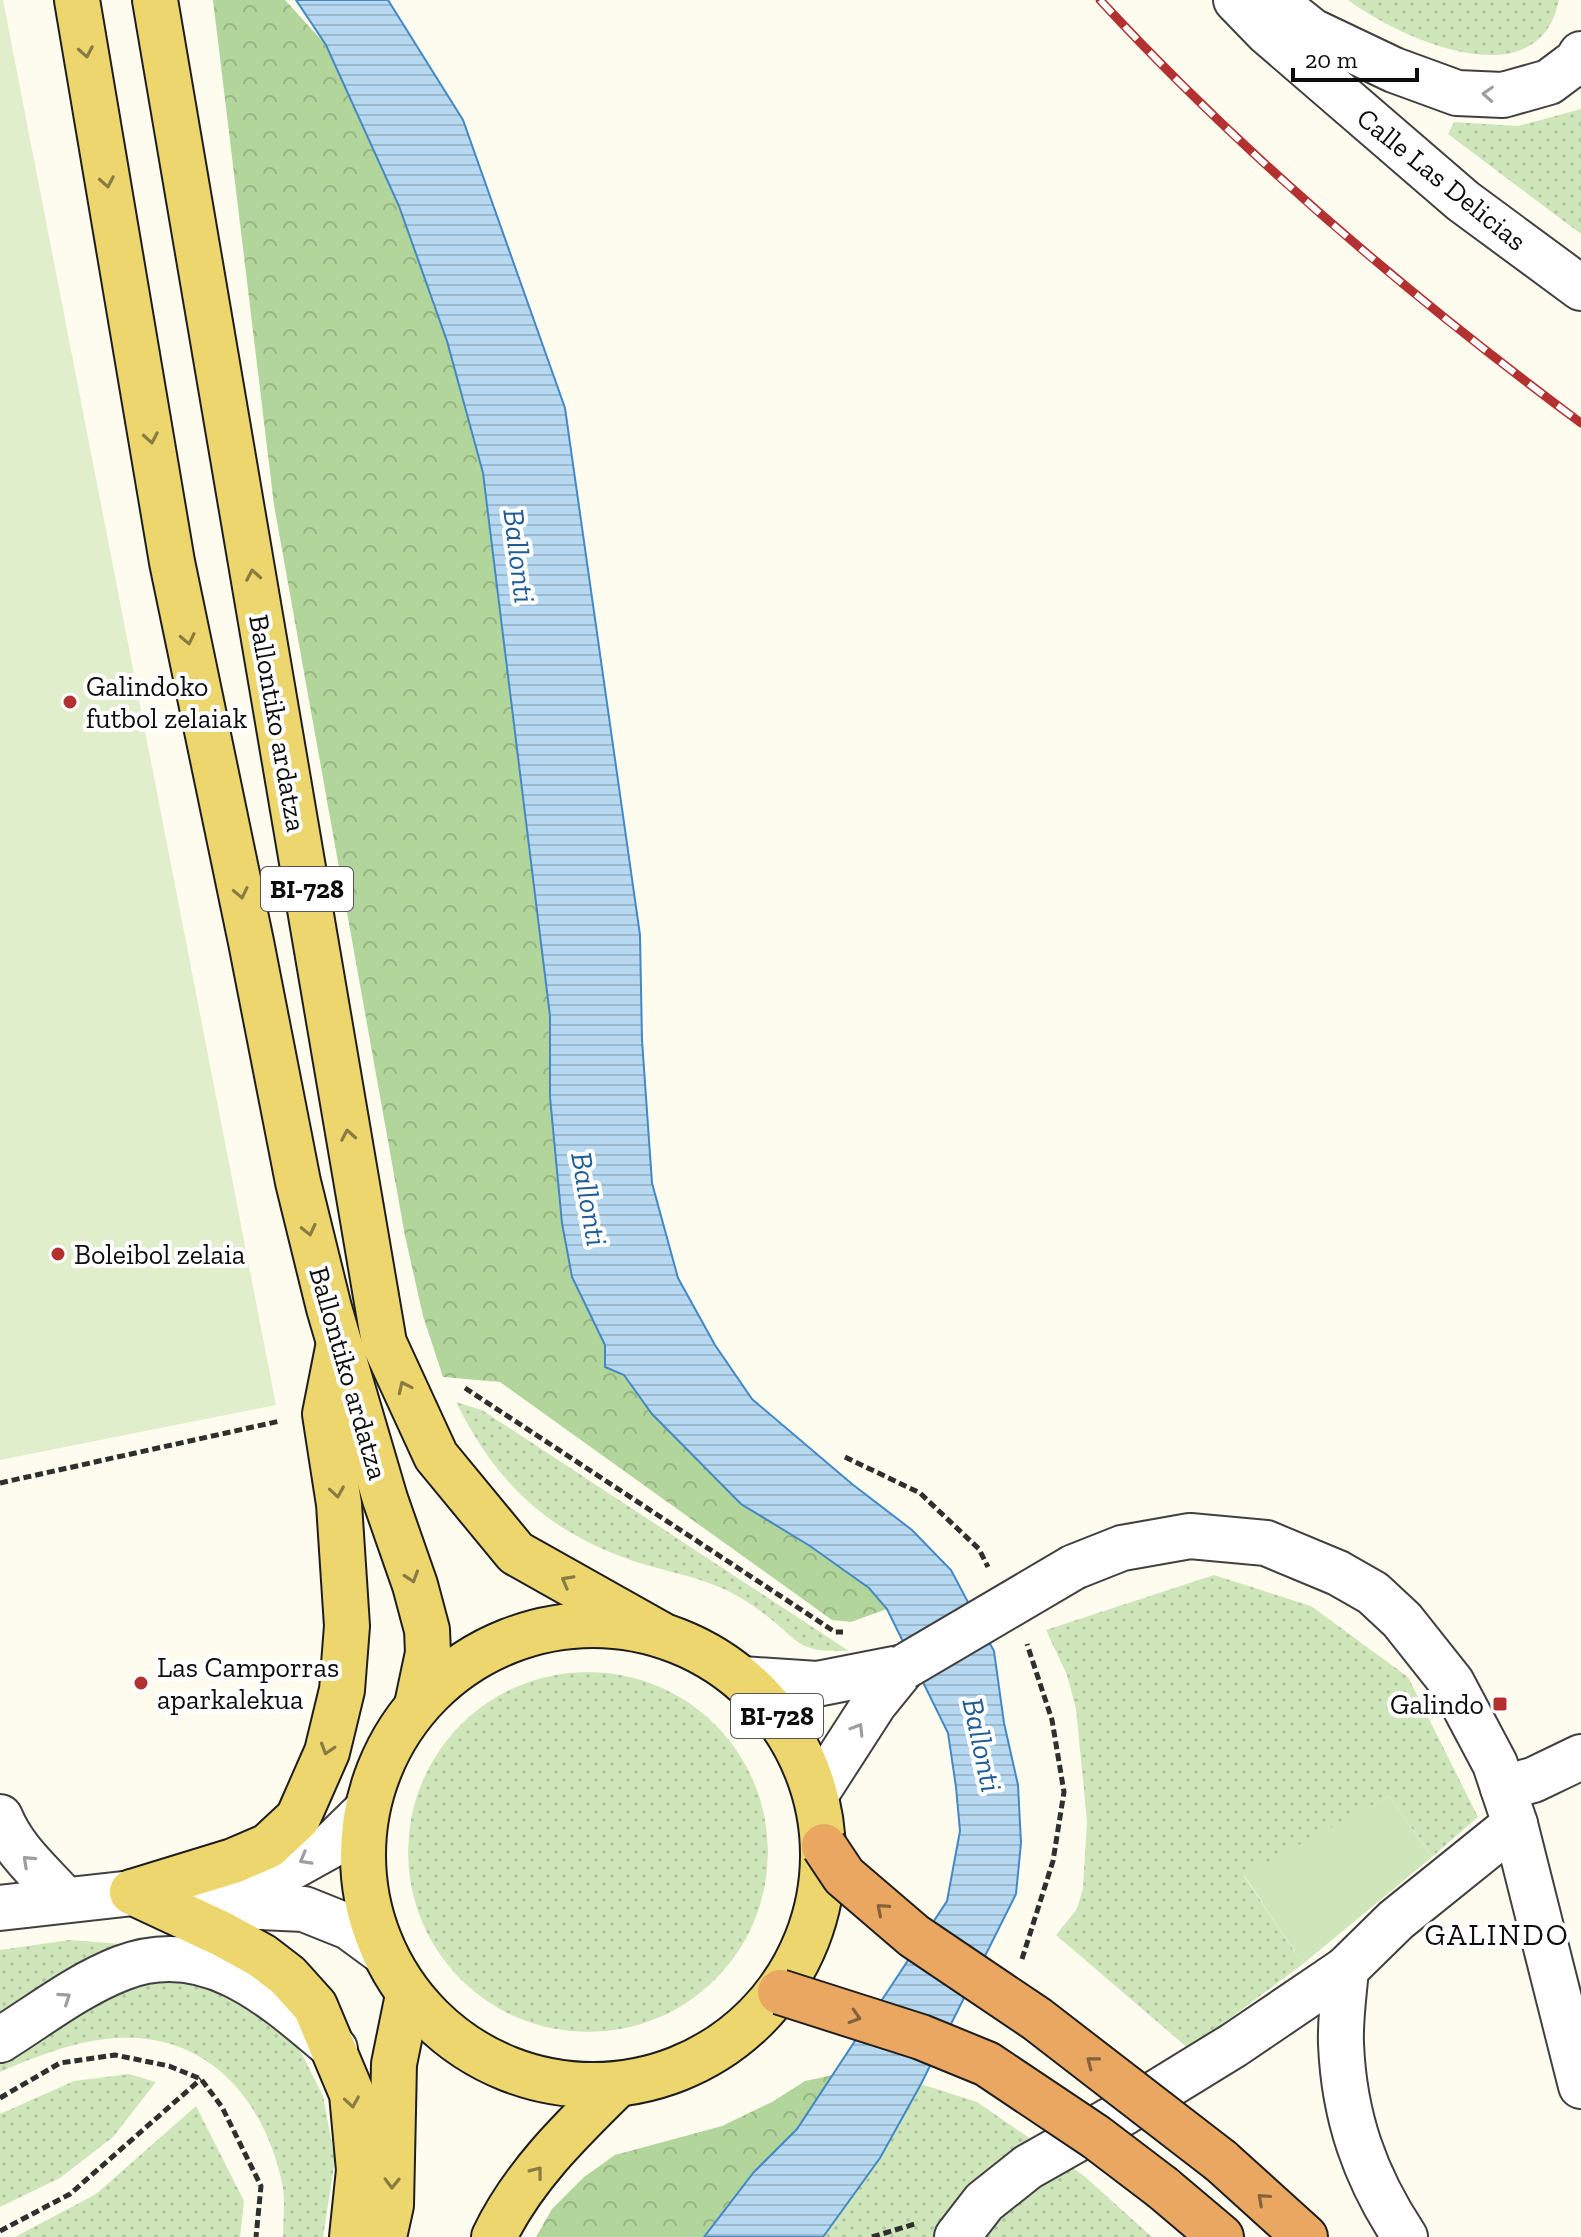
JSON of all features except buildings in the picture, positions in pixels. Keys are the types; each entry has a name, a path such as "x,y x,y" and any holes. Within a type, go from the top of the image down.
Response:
{"highway":[{"path":"824,1846 844,1876 914,1936 1037,2019 1221,2161 1305,2237"},
{"path":"780,1992 921,2037 987,2064 1096,2137 1221,2237"}],"main road":[{"name":"Ballontiko ardatza","path":"77,0 172,562 288,1137 319,1273 427,1630 428,1653 417,1705"},
{"name":"Ballontiko ardatza","path":"158,13 384,1343 436,1456 516,1553 660,1634"},
{"path":"132,1892 233,1861 268,1846 298,1818 327,1752 342,1690 347,1626 339,1504 325,1414 339,1343"},
{"name":"BI-728","path":"594,1624 660,1634 703,1652 742,1679 774,1712 799,1751 816,1794 824,1846 814,1923 780,1992 735,2039 679,2070 616,2086 538,2080 465,2049 408,1995 383,1952 363,1883 366,1811 384,1755 417,1705 467,1660 527,1633 594,1624"},
{"path":"132,1892 222,1934 270,1963 288,1976 315,2006 352,2094 359,2170 352,2237"},
{"path":"384,2237 391,2205 394,2064 408,1995"},
{"path":"494,2237 506,2212 565,2137 616,2086"}],"street":[{"name":"Calle Las Delicias","path":"1236,0 1267,32 1463,201 1581,288"},
{"path":"1273,0 1312,31 1394,70 1457,93 1503,95 1549,82 1577,61 1581,54"},
{"path":"742,1679 817,1684 904,1667 1074,1567 1122,1548 1190,1536 1266,1543 1338,1573 1373,1593 1402,1620 1452,1683 1495,1764 1569,1982 1581,2086"},
{"path":"816,1794 874,1704 904,1667"},
{"path":"957,2237 984,2202 1028,2167 1234,2045 1346,1969 1533,1780 1581,1757"},
{"path":"0,1908 274,1877 330,1846 366,1811"},
{"path":"0,1817 21,1855 40,1871 64,1899"},
{"path":"132,1892 212,1905 304,1909 349,1927 383,1952"},
{"path":"0,2040 78,1989 124,1967 166,1959 216,1965 264,1991 335,2049"},
{"path":"1346,1969 1340,2042 1347,2103 1363,2161 1383,2203 1405,2237"}],"path":[{"path":"465,1388 835,1632 848,1632"},
{"path":"0,1483 280,1421"},
{"path":"845,1457 920,1493 979,1549 992,1576"},
{"path":"1021,1962 1053,1861 1064,1792 1052,1720 1033,1655 1026,1642"},
{"path":"0,2098 60,2063 115,2055 169,2066 201,2079 222,2107 261,2186 256,2237"},
{"path":"0,2231 70,2194 201,2079"}],"green space":[{"name":"Galindoko futbol zelaiak","path":"0,0 3,0 276,1405 0,1460"},
{"path":"213,0 285,0 326,45 399,206 447,341 485,483 550,1016 550,1097 562,1223 572,1277 605,1345 605,1367 624,1375 652,1414 810,1546 869,1588 887,1609 851,1622 832,1620 500,1382 443,1377 423,1316 405,1236 274,505"},
{"path":"1348,0 1559,0 1551,23 1533,43 1510,53 1482,55 1452,50 1422,40"},
{"path":"1581,109 1581,234 1448,134 1454,122 1518,126"},
{"path":"456,1402 482,1410 849,1651 806,1647 753,1606 726,1590 633,1561 575,1535 527,1501 507,1480 488,1457"},
{"path":"1214,1575 1311,1606 1408,1677 1478,1817 1432,1857 1389,1796 1244,1876 1303,1964 1189,2049 1056,1935 1077,1909 1083,1888 1087,1821 1076,1709 1067,1675 1046,1630"},
{"path":"588,1672 623,1676 657,1686 688,1702 715,1725 738,1752 754,1783 764,1817 768,1852 764,1887 754,1921 738,1952 715,1979 688,2002 657,2018 623,2028 588,2032 553,2028 519,2018 488,2002 461,1979 438,1952 422,1921 412,1887 408,1852 412,1817 422,1783 438,1752 461,1725 488,1702 519,1686 553,1676"},
{"path":"1389,1796 1432,1857 1303,1964 1244,1875"},
{"path":"69,1940 136,1945 0,2018 0,1950"},
{"path":"155,1974 203,1976 263,2009 302,2054 323,2096 335,2160 323,2237 283,2237 283,2188 263,2128 248,2102 229,2079 206,2061 180,2047 151,2040 103,2039 58,2050 0,2072 0,2057 103,1997"},
{"path":"852,2071 779,2237 536,2237 552,2209 584,2177 615,2155 722,2126 772,2102 805,2081"},
{"path":"129,2074 156,2082 113,2137 60,2178 0,2207 0,2114 74,2081"},
{"path":"921,2084 977,2102 1083,2175 1152,2237 823,2237 880,2158"},
{"path":"196,2106 244,2201 240,2237 15,2237 96,2194"}],"water":[{"name":"Ballonti","path":"296,0 388,0 463,120 565,408 640,935 642,1040 652,1183 678,1278 715,1345 752,1399 852,1484 912,1530 951,1570 994,1651 1004,1723 1018,1785 1021,1843 1016,1894 921,2084 880,2158 823,2237 704,2237 754,2172 797,2129 947,1901 960,1831 948,1733 887,1609 869,1588 810,1546 741,1504 652,1414 624,1375 605,1367 605,1345 572,1277 562,1223 550,1097 550,1016 483,473 447,341 399,206 326,45"}],"railway":[{"path":"1100,0 1212,114 1330,222 1454,325 1581,423"}],"place":[{"name":"Galindoko futbol zelaiak","path":"70,702"},
{"name":"Boleibol zelaia","path":"58,1254"},
{"name":"Las Camporras aparkalekua","path":"141,1683"},
{"name":"Galindo","path":"1500,1704"}],"district":[{"name":"GALINDO","path":"1497,1935"}]}
